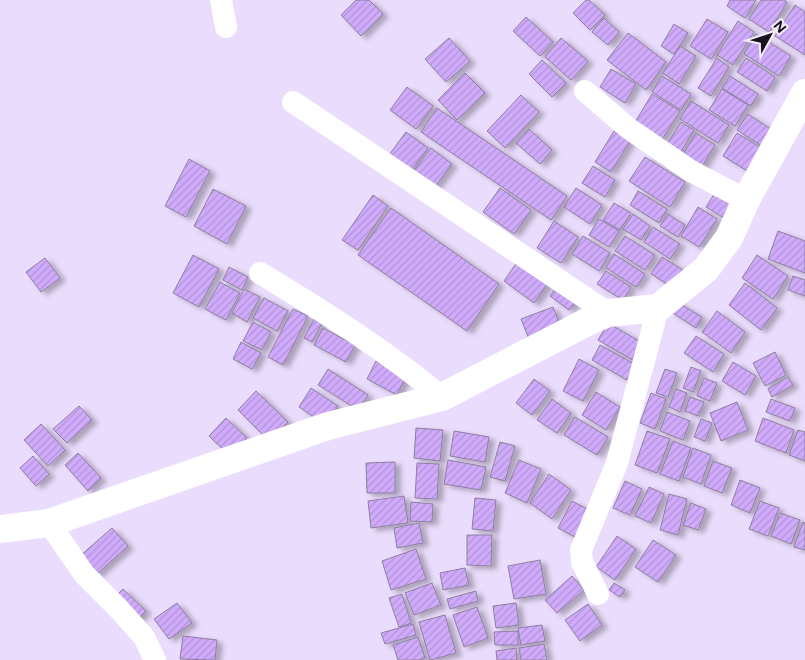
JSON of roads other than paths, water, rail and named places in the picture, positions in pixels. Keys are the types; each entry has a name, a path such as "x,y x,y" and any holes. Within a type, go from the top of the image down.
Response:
{"street":[{"path":"221,0 226,27"},
{"path":"585,91 628,128 691,171 746,200"},
{"path":"0,529 48,523 328,426 442,397 589,321 608,314 658,308 706,269 729,238 746,200 805,93"},
{"path":"293,102 608,314"},
{"path":"260,273 375,346 442,397"},
{"path":"598,594 582,562 581,550 617,463 658,308"},
{"path":"48,523 84,574 144,637 155,660"}]}
